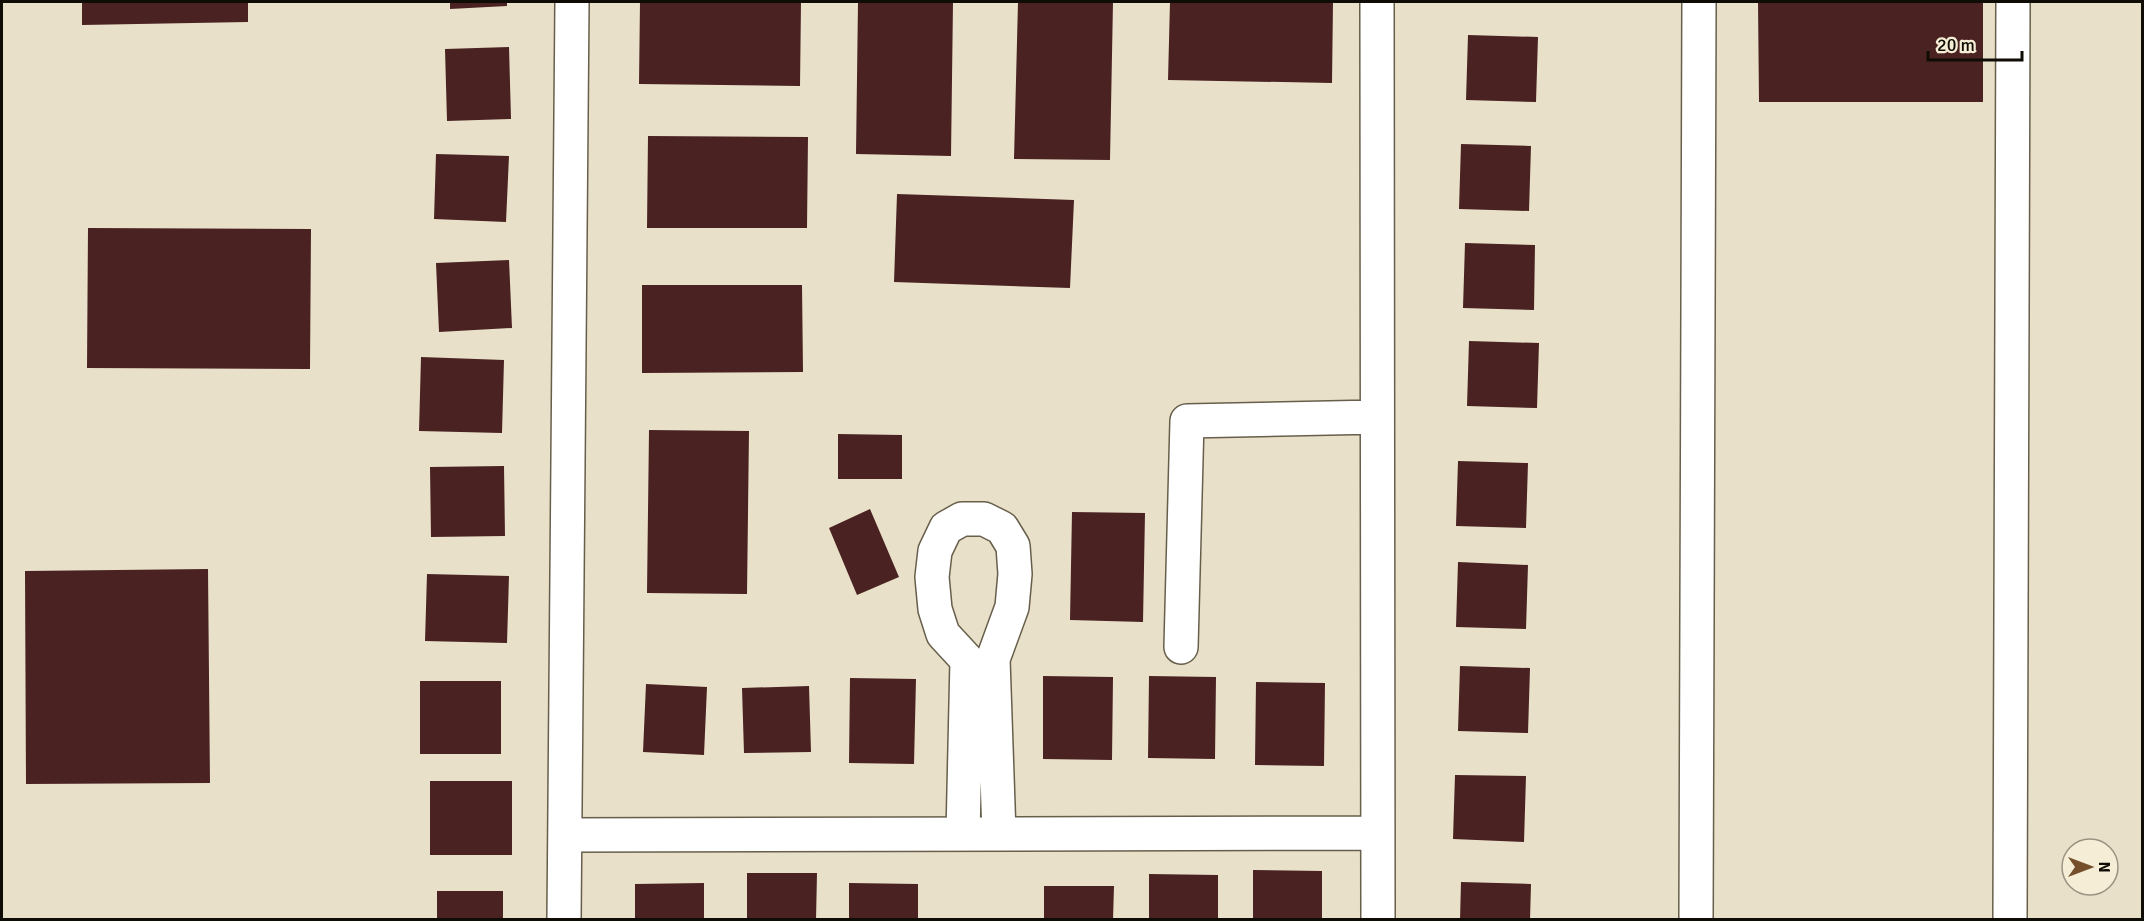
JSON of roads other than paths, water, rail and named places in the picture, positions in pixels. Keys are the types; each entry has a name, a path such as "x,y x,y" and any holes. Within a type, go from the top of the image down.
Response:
{"street":[{"path":"564,920 572,2"},
{"path":"1377,2 1378,920"},
{"path":"1696,920 1699,2"},
{"path":"2010,920 2013,2"},
{"path":"1181,646 1187,421 1376,417"},
{"path":"963,834 967,660 943,634 935,609 932,577 935,551 946,528 962,519 984,519 1002,528 1013,546 1016,574 1012,607 993,659 999,834"},
{"path":"565,835 1378,834"}]}
